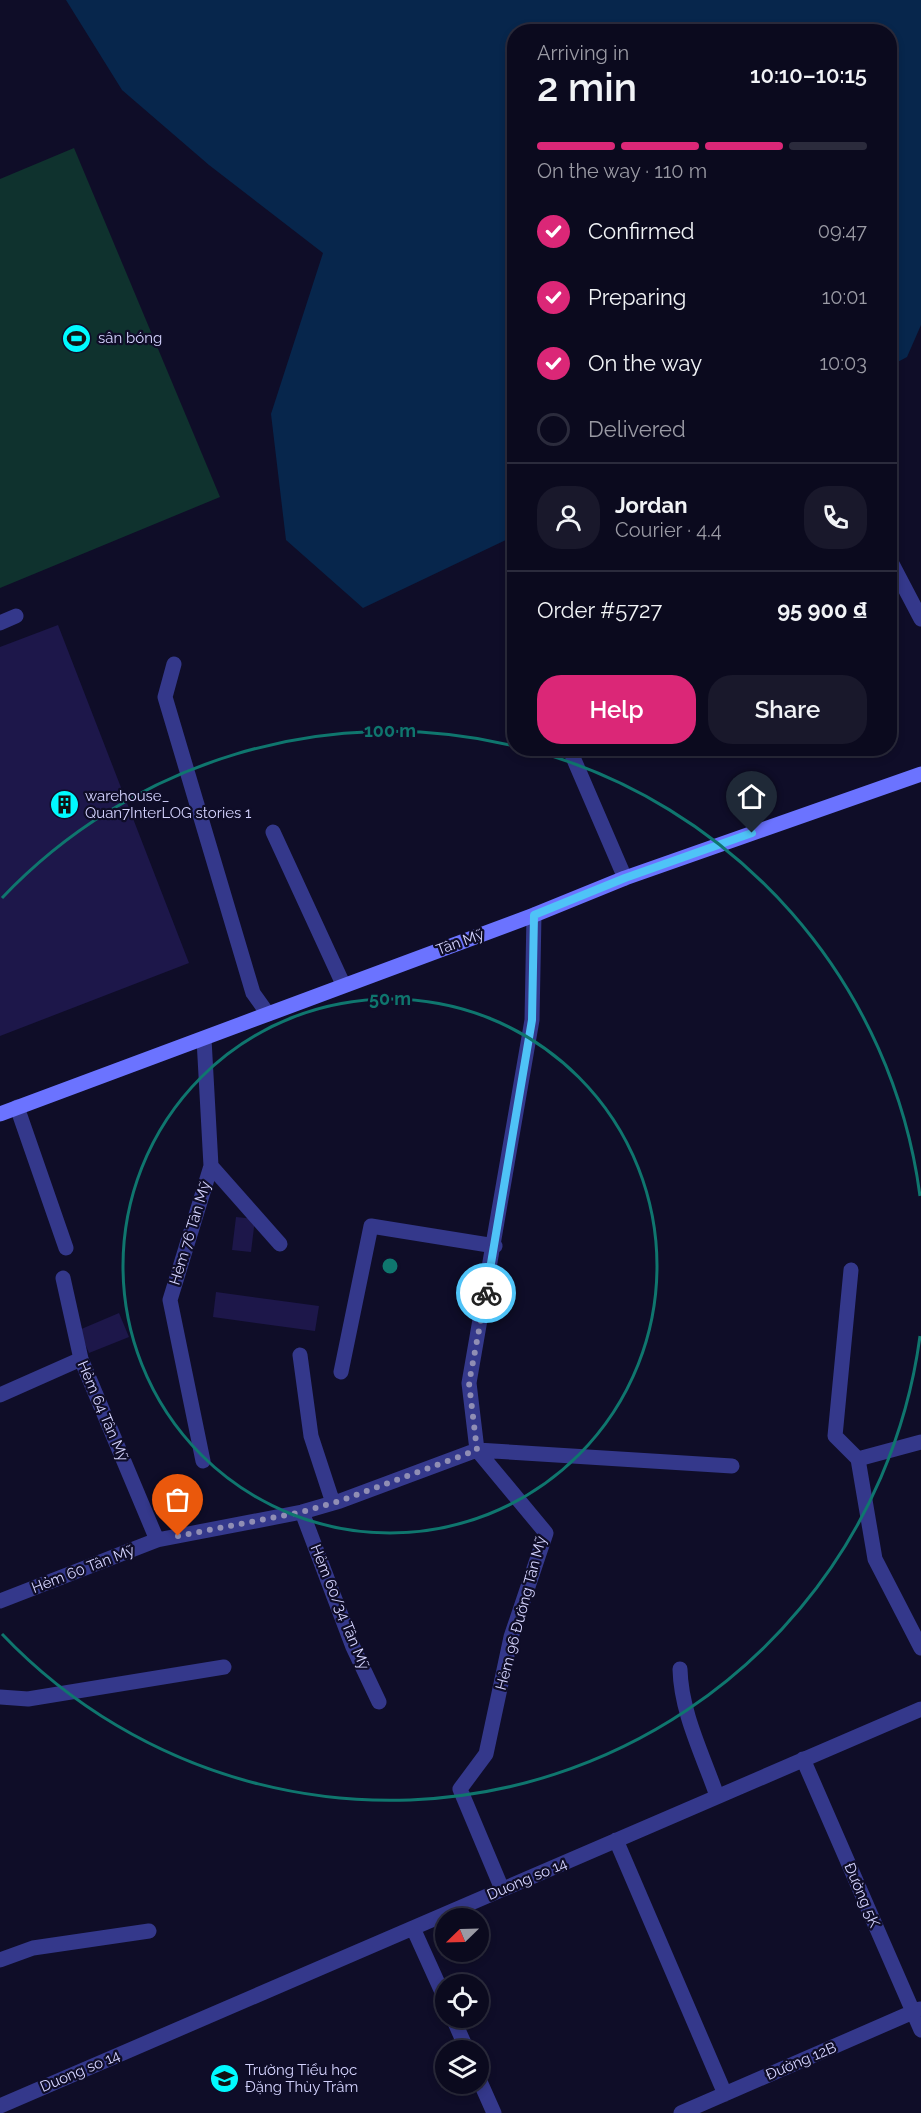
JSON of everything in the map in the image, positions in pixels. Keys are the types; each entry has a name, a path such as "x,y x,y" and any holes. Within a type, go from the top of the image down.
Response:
{"street":[{"path":"897,573 921,619"},
{"path":"0,623 16,616"},
{"path":"174,664 165,697 253,993 268,1014"},
{"path":"572,756 625,878"},
{"name":"Tân Mỹ","path":"0,1114 204,1039 343,984 534,915 625,878 921,774"},
{"path":"273,831 343,984"},
{"path":"534,915 532,1020 495,1246 469,1383 477,1450 732,1466"},
{"name":"Hẻm 76 Tân Mỹ","path":"203,1461 170,1299 211,1166 204,1039"},
{"path":"17,1107 66,1248"},
{"path":"211,1166 280,1244"},
{"path":"341,1372 371,1226 495,1246"},
{"path":"851,1270 836,1436 858,1458 875,1558 921,1648"},
{"name":"Hẻm 64 Tân Mỹ","path":"63,1278 81,1359 158,1540"},
{"path":"300,1355 311,1436 333,1503"},
{"path":"0,1395 81,1359"},
{"path":"858,1458 921,1443"},
{"name":"Hẻm 60 Tân Mỹ","path":"0,1601 158,1540 302,1512 333,1503 477,1450"},
{"name":"Hẻm 96 Đường Tân Mỹ","path":"477,1450 546,1533 511,1637 486,1754 460,1789 502,1889"},
{"name":"Hẻm 60/34 Tân Mỹ","path":"302,1512 353,1647 379,1702"},
{"path":"0,1697 28,1699 224,1667"},
{"path":"680,1669 686,1711 717,1796"},
{"name":"Duong so 14","path":"0,2106 921,1709"},
{"name":"Đường 5K","path":"803,1759 917,2011 921,2030"},
{"path":"616,1840 725,2094"},
{"path":"413,1928 435,1977"},
{"path":"0,1960 33,1948 149,1931"},
{"name":"Đường 12B","path":"681,2113 917,2011"},
{"path":"486,2094 494,2113"}],"green space":[{"name":"sân bóng","path":"74,148 220,497 0,588 0,179"}],"water":[{"path":"66,0 921,0 921,325 907,357 897,362 897,24 507,24 507,539 363,608 286,540 271,414 323,253 209,165 122,90"}],"building":[{"name":"warehouse_ Quan7InterLOG stories 1","path":"58,625 189,963 0,1036 0,647"},
{"path":"236,1217 255,1219 251,1252 232,1250"},
{"path":"216,1292 319,1306 315,1331 213,1317"},
{"path":"119,1313 129,1337 89,1353 79,1330"}],"way so far":[{"path":"178,1536 302,1512 340,1501 477,1450 469,1383 486,1293"}],"place":[{"name":"sân bóng","path":"77,338"},
{"name":"warehouse_ Quan7InterLOG stories 1","path":"64,805"},
{"name":"Trường Tiểu học Đặng Thùy Trâm","path":"224,2079"}],"route":[{"path":"486,1293 532,1020 534,915 625,878 752,833"}]}
